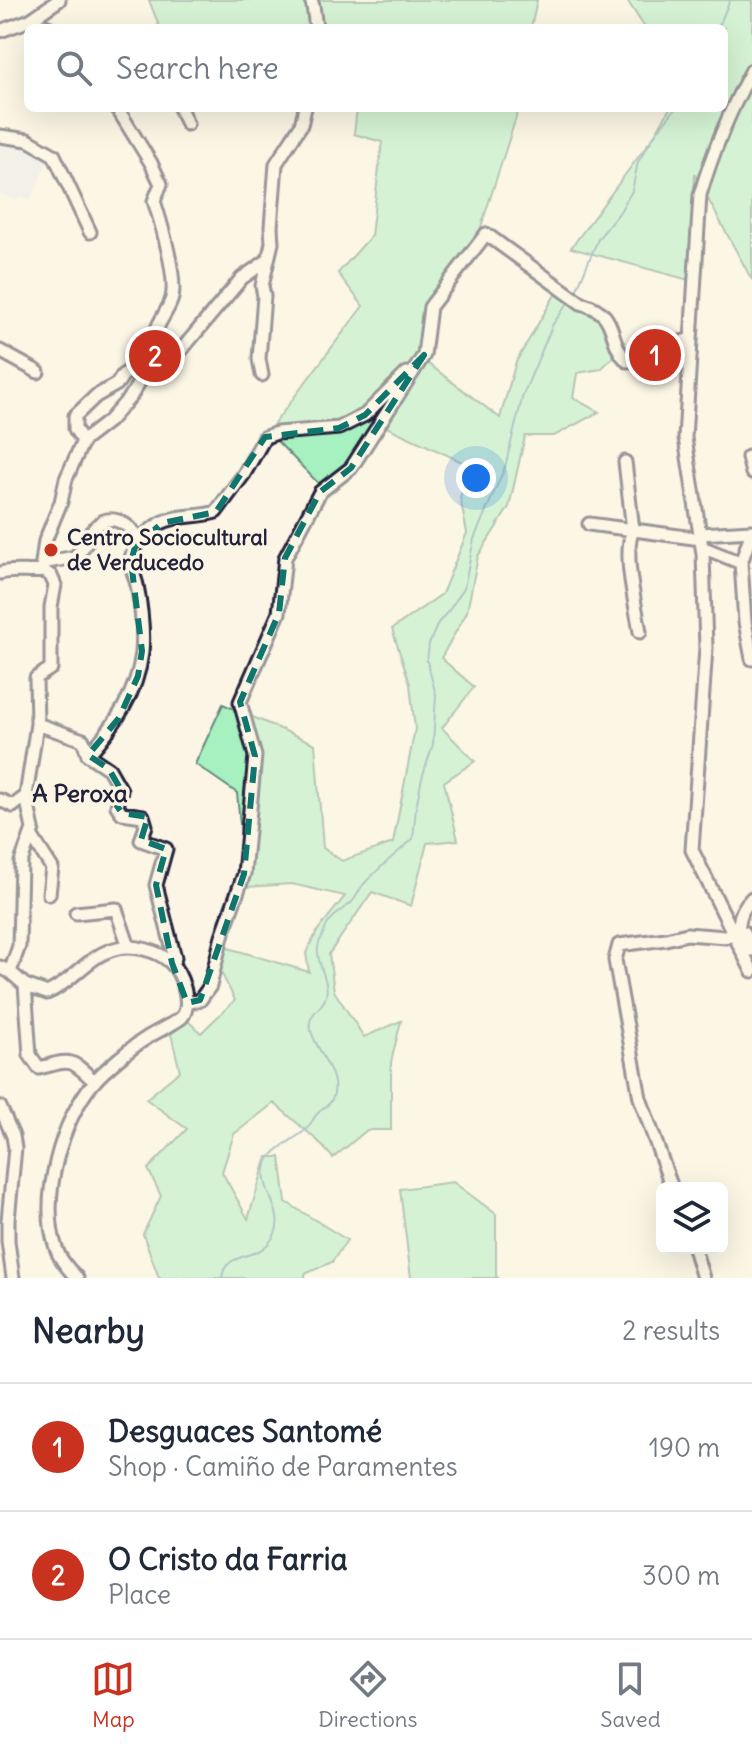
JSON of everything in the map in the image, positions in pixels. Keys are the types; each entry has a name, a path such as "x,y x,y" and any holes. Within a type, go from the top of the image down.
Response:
{"street":[{"path":"0,31 30,20 59,0"},
{"path":"311,0 315,24"},
{"path":"30,20 40,24"},
{"path":"752,70 732,107 700,195 685,438 701,540 706,648 692,850 752,971"},
{"path":"77,1278 56,1250 49,1207 57,1156 71,1115 94,1081 142,1040 182,1017 187,1003 185,990 172,963 156,952 129,947 115,949 97,957 59,988 47,993 25,985 3,968 19,946 21,862 33,829 26,796 37,724 36,678 51,668 51,607 55,585 43,567 45,541 83,441 109,421 131,396 148,367 150,348 173,298 172,274 154,201 161,184 119,112"},
{"path":"182,112 187,124"},
{"path":"262,375 259,359 264,296 262,286 272,243 276,164 301,125 304,112"},
{"path":"0,136 28,140 54,155 90,232"},
{"path":"187,1003 200,1000 210,986 222,936 244,874 255,756 240,702 279,613 285,558 320,492 351,468 424,355 430,307 486,234 581,303 597,308 611,324 621,354 627,361 691,339"},
{"path":"83,441 75,429 75,416 137,366 148,367 172,361 242,278 268,260"},
{"path":"0,351 38,372"},
{"path":"88,755 119,718 138,676 142,622 131,561 140,541 162,523 216,512 244,474 265,437 277,433 339,428 365,415 424,355"},
{"path":"748,457 752,473"},
{"path":"625,462 633,530 629,539 629,557 640,632"},
{"path":"0,573 15,570 33,572 75,557 92,531 101,522 112,519 125,522 140,541"},
{"path":"589,524 701,540 752,531 741,563 745,622 752,659"},
{"path":"701,540 741,563"},
{"path":"37,724 83,740 88,755 109,769 121,790 117,806 122,813 143,816 146,826 141,840 166,849 156,885 175,958 172,963"},
{"path":"0,800 13,806 26,796"},
{"path":"31,835 52,868 49,894"},
{"path":"670,1182 640,1098 615,960 619,945 687,934 726,937 739,924 745,905 752,898"},
{"path":"76,913 116,909 129,947"},
{"path":"732,931 744,932 752,950"},
{"path":"25,985 30,1055 39,1068 68,1061 76,1064 94,1081"},
{"path":"1,1110 15,1148 8,1220 13,1278"},
{"path":"696,1254 703,1278"}],"highlighted area":[{"path":"424,355 351,468 320,492 285,558 279,613 240,702 255,756 244,874 200,1000 187,1003 172,963 156,885 166,849 141,840 148,817 122,813 117,806 121,790 109,769 88,755 119,718 138,676 142,651 131,561 135,547 162,523 216,512 265,437 339,428 365,415"}],"shaded area":[{"path":"0,138 25,141 51,154 30,200 22,196 16,200 0,194"}],"green space":[{"path":"149,0 537,0 532,24 158,24"},
{"path":"627,0 752,0 752,280 695,175 689,280 571,248 656,133 668,112 728,112 728,24 642,24"},
{"path":"357,112 518,112 479,233 425,305 418,356 500,418 516,362 556,293 601,322 613,357 601,369 577,373 573,398 599,412 554,436 525,436 509,507 478,556 467,612 441,658 474,687 442,728 475,761 444,782 458,840 427,843 411,906 372,892 329,954 334,991 364,1037 401,1021 391,1062 391,1130 367,1130 333,1158 274,1103 234,1134 222,1172 248,1219 267,1157 280,1157 286,1202 347,1240 332,1262 305,1274 305,1278 159,1278 143,1234 161,1196 148,1169 187,1129 146,1099 180,1071 171,1034 188,1021 201,1033 235,1000 218,966 225,947 309,972 306,953 318,930 345,896 292,884 246,887 237,793 195,764 223,704 315,744 323,848 342,861 393,843 415,729 410,684 392,629 442,594 467,533 460,497 471,466 376,422 345,466 320,485 268,432 363,306 338,273 371,236 382,142 354,134"},
{"path":"453,1182 496,1214 498,1278 411,1278 400,1189"}],"waterway":[{"path":"720,24 730,0"},
{"path":"575,294 598,239 632,191 638,162 673,112"},
{"path":"222,1278 228,1264 262,1249 275,1234 277,1215 265,1178 267,1162 275,1152 307,1128 330,1103 334,1092 331,1073 310,1027 311,1018 325,1000 327,990 319,960 319,944 332,918 353,901 374,873 413,839 422,778 433,744 436,695 427,661 429,644 438,623 464,588 474,539 505,467 523,395 553,324 570,300"}],"place":[{"name":"Desguaces Santomé","path":"655,355"},
{"name":"O Cristo da Farria","path":"155,356"},
{"name":"Centro Sociocultural de Verducedo","path":"51,550"}],"district":[{"name":"A Peroxa","path":"80,794"}]}
